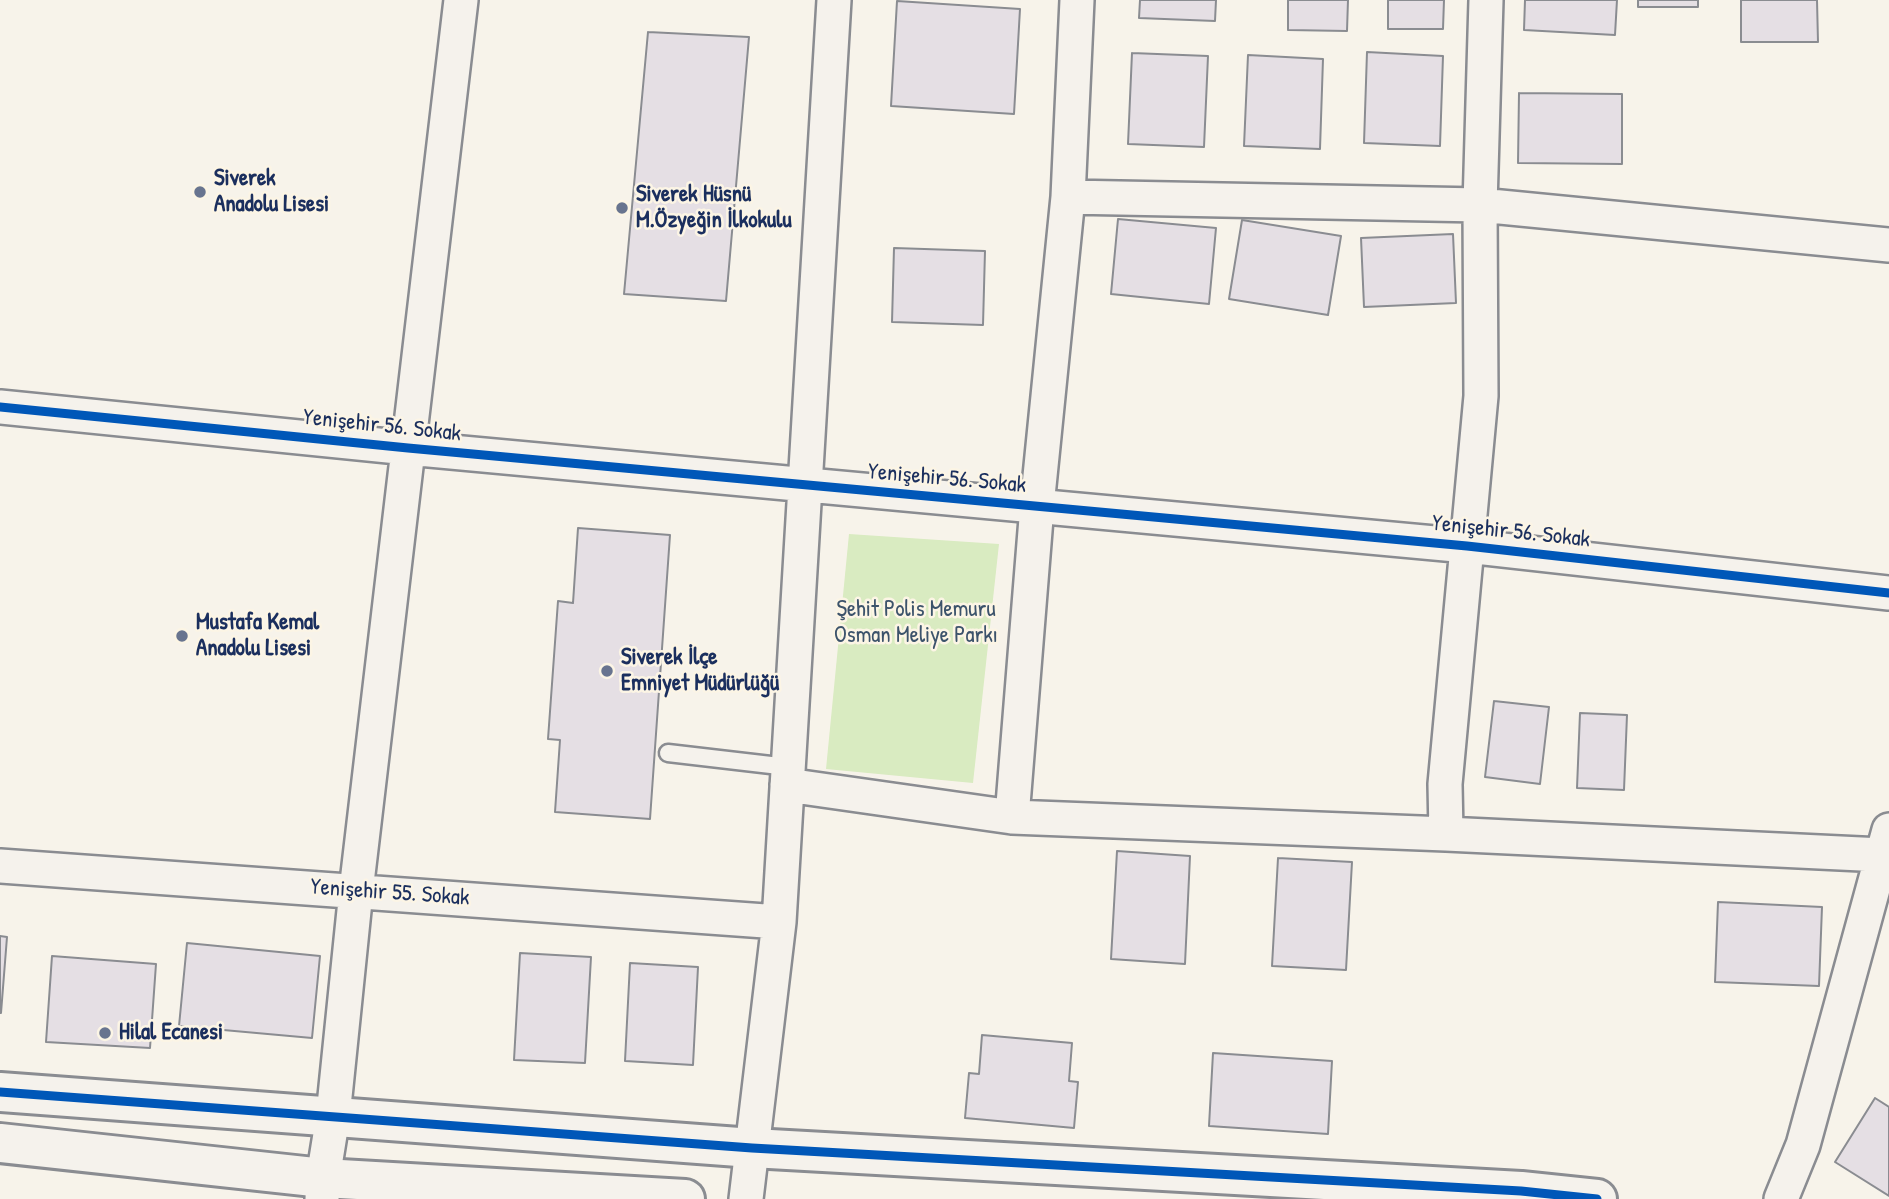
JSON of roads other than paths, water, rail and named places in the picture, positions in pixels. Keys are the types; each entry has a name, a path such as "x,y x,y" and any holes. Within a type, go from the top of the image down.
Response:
{"street":[{"path":"323,1188 461,0"},
{"path":"746,1199 779,922 834,0"},
{"path":"1012,817 1037,506 1068,197 1077,0"},
{"path":"1446,834 1445,784 1481,396 1480,205 1486,0"},
{"path":"1068,197 1480,205 1889,245"},
{"name":"Yenişehir 56. Sokak","path":"0,407 408,448 1467,546 1889,593"},
{"path":"788,776 1012,817 1887,848 1803,1145 1781,1199"},
{"name":"Yenişehir 55. Sokak","path":"0,866 779,922"},
{"path":"0,1093 752,1148 1507,1190 1597,1199"},
{"path":"0,1143 323,1188 685,1199"}],"lane":[{"path":"668,754 788,776"}],"place":[{"name":"Siverek Anadolu Lisesi","path":"200,192"},
{"name":"Siverek Hüsnü M.Özyeğin İlkokulu","path":"622,208"},
{"name":"Mustafa Kemal Anadolu Lisesi","path":"182,636"},
{"name":"Siverek İlçe Emniyet Müdürlüğü","path":"607,671"},
{"name":"Hilal Ecanesi","path":"105,1033"}],"park label":[{"name":"Şehit Polis Memuru Osman Meliye Parkı","path":"916,623"}]}
